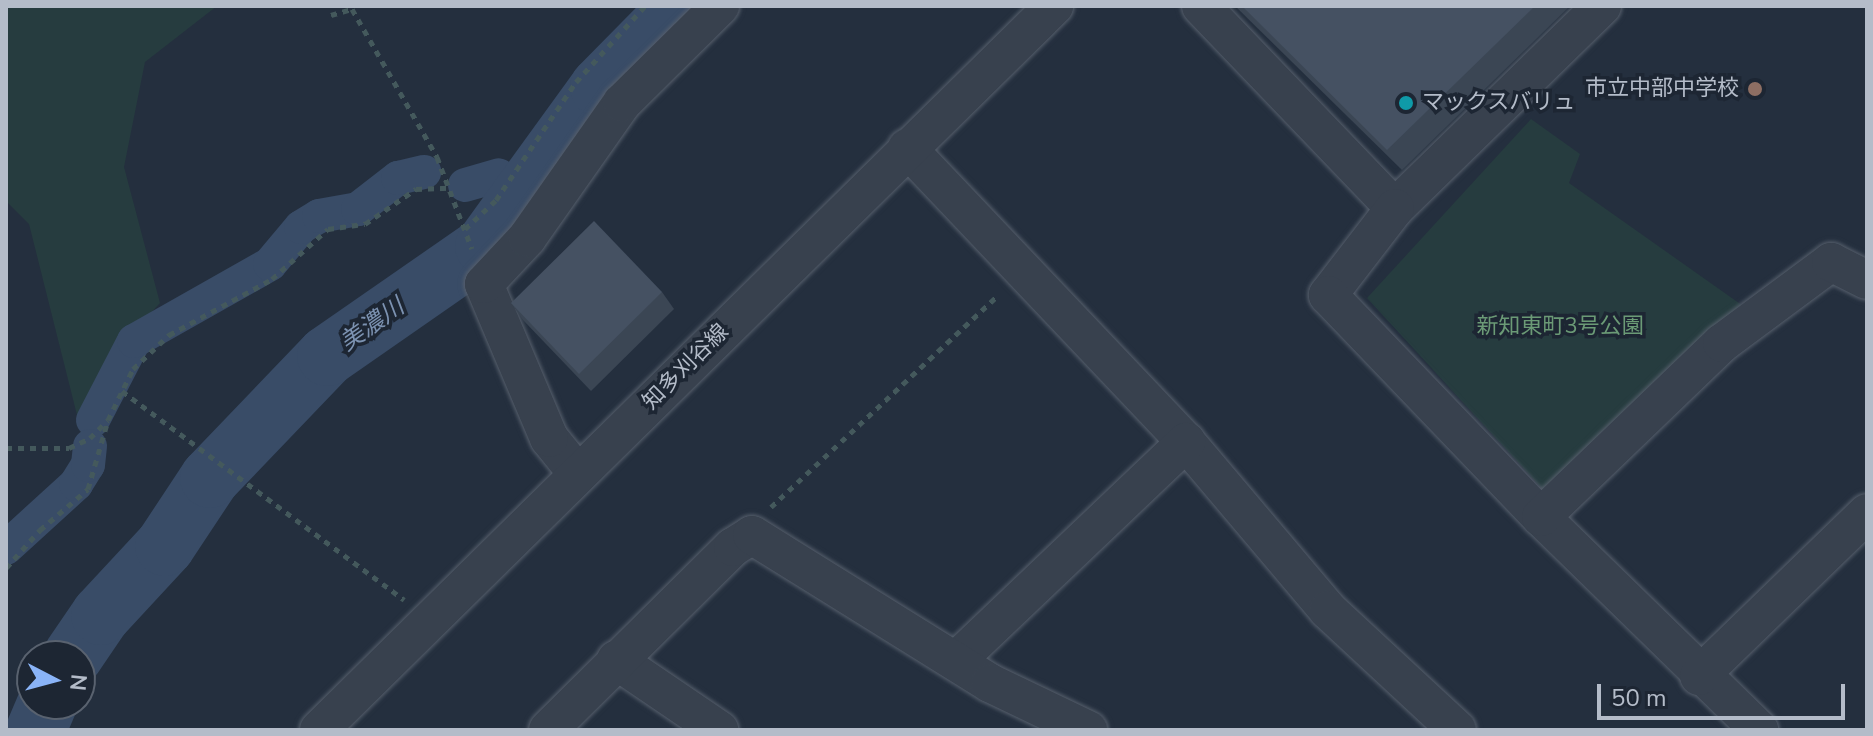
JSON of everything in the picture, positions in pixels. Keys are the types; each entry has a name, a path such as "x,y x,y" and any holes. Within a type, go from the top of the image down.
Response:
{"street":[{"path":"578,474 549,438 484,284 527,238 622,103 720,6"},
{"name":"知多刈谷線","path":"319,730 1054,6"},
{"path":"1201,6 1395,208"},
{"path":"1602,6 1395,208 1328,295 1541,517 1699,676 1759,730"},
{"path":"907,148 1186,442 1328,610 1449,727"},
{"path":"1541,517 1722,343 1831,262 1867,280"},
{"path":"956,661 1186,442"},
{"path":"1699,676 1867,513"},
{"path":"548,730 616,660 752,535 956,661 1088,730"},
{"path":"616,660 719,730"}],"path":[{"path":"465,229 496,200 576,82 645,6"},
{"path":"331,15 352,9 437,157 484,284"},
{"path":"6,568 40,530 88,489 108,420 145,352 272,279 328,229 365,224 416,189 449,188"},
{"path":"752,535 755,522 1022,272"},
{"path":"122,391 430,621"},
{"path":"6,448 69,448 90,438 108,420"}],"green space":[{"path":"6,6 217,6 145,62 124,167 160,303 111,356 79,423 29,224 6,201"},
{"name":"新知東町3号公園","path":"1531,119 1580,154 1569,183 1746,308 1559,507 1367,298"}],"building":[{"name":"マックスバリュ","path":"1242,6 1535,6 1387,150"},
{"path":"594,221 662,292 579,374 511,303"}],"waterway":[{"name":"美濃川","path":"84,640 101,615 165,546 210,478 327,356 485,246 600,87 680,6"},
{"path":"93,420 134,341 270,264 301,227 319,216 358,209 398,178 424,172"},
{"path":"465,185 499,175"},
{"path":"6,548 76,484 88,465 90,446"},
{"name":"美濃川","path":"36,730 40,720"}],"place":[{"name":"市立中部中学校","path":"1755,89"},
{"name":"マックスバリュ","path":"1406,103"}]}
